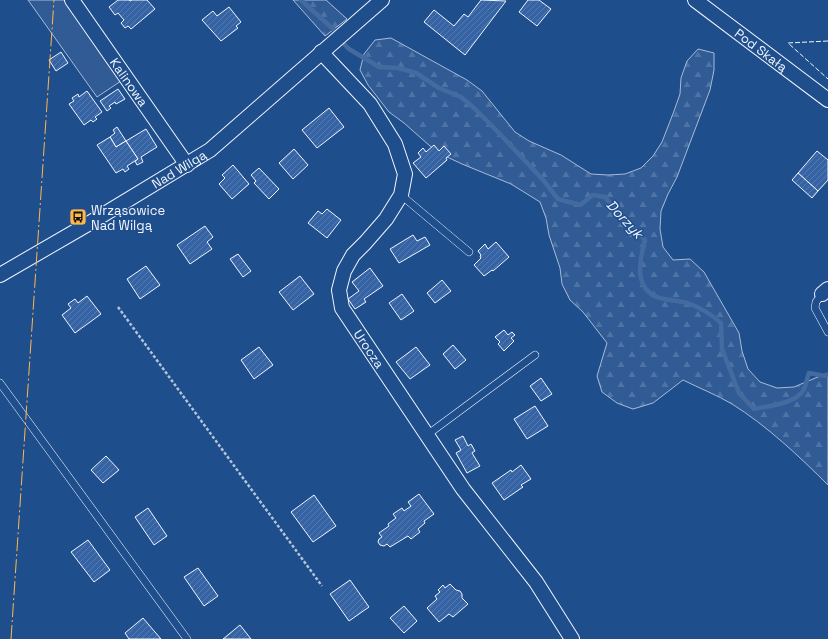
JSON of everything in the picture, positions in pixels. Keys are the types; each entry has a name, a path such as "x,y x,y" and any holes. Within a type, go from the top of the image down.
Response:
{"street":[{"name":"Kalinowa","path":"72,0 187,165"},
{"name":"Pod Skałą","path":"695,0 828,100"},
{"path":"321,52 377,2"},
{"name":"Nad Wilgą","path":"0,275 210,150 321,52"},
{"name":"Urocza","path":"321,52 370,104 395,144 405,174 401,195 386,218 353,255 344,270 339,290 342,308 463,489 536,582 572,639"}],"lane":[{"path":"401,195 469,252"},
{"path":"825,292 816,302 815,308 828,332"},
{"path":"427,434 535,355"},
{"path":"0,383 187,639"}],"path":[{"path":"118,308 322,586"}],"shaded area":[{"path":"28,0 68,0 124,79 97,97"}],"green space":[{"path":"293,0 326,0 347,19 325,36"},
{"path":"391,38 467,80 482,91 515,132 529,141 561,155 591,174 608,175 625,174 641,168 653,156 662,142 674,111 680,94 681,78 687,61 698,49 714,53 714,70 710,90 677,177 661,211 660,229 663,247 673,260 690,259 704,272 739,333 742,351 748,369 760,382 777,388 794,387 828,374 828,485 806,463 745,412 683,380 653,403 633,409 617,403 602,392 597,376 607,343 583,312 570,300 562,284 560,268 540,202 511,184 445,156 430,146 389,112 368,85 360,70 364,54 375,40"}],"building":[{"path":"118,0 147,0 155,9 131,29 128,26 125,28 121,23 124,20 118,13 115,15 109,7"},
{"path":"481,0 506,1 465,55 424,22 434,10 454,26 464,14 468,17"},
{"path":"528,0 539,0 551,9 537,26 519,12"},
{"path":"229,7 241,22 236,26 238,28 221,41 202,20 213,11 217,16"},
{"path":"61,52 68,63 56,71 49,60"},
{"path":"118,89 125,99 116,104 115,102 109,106 111,108 107,111 100,101"},
{"path":"87,91 102,112 95,117 97,119 93,122 91,120 84,125 69,104 74,101 72,98 78,94 79,97"},
{"path":"329,108 344,127 317,148 302,130"},
{"path":"117,127 126,141 116,147 110,137 115,133 113,130"},
{"path":"146,129 157,147 141,157 143,162 137,165 135,161 138,159 126,141"},
{"path":"110,137 116,147 126,141 138,159 127,166 129,169 125,172 123,169 116,173 97,145"},
{"path":"434,145 439,151 444,146 451,154 446,158 447,160 426,178 413,163 421,157 418,153 423,148 426,152"},
{"path":"294,149 308,165 293,179 279,163"},
{"path":"817,151 828,160 828,180 818,191 798,173"},
{"path":"233,165 249,184 232,199 219,184 225,178 222,175"},
{"path":"259,168 279,189 269,199 254,183 256,181 251,175"},
{"path":"798,173 818,191 812,198 792,180"},
{"path":"327,209 341,220 327,238 308,223 318,211 322,214"},
{"path":"205,226 213,237 207,242 212,249 190,264 177,245"},
{"path":"413,235 417,241 425,237 430,245 399,263 390,249"},
{"path":"496,242 509,257 493,271 492,270 484,276 474,265 481,258 478,251 485,244 488,249"},
{"path":"238,254 251,271 243,277 230,259"},
{"path":"146,266 160,285 140,299 127,279"},
{"path":"370,268 383,286 364,299 366,302 355,309 348,299 359,291 352,282"},
{"path":"300,276 314,294 293,310 279,292"},
{"path":"442,280 451,291 435,303 427,293"},
{"path":"402,294 414,311 401,320 389,303"},
{"path":"87,296 101,314 75,333 62,315 71,308 68,304 75,299 78,303"},
{"path":"504,330 508,335 512,332 515,335 511,338 514,341 504,351 498,344 500,342 495,337"},
{"path":"453,345 466,360 455,369 443,354"},
{"path":"259,347 273,365 254,379 241,360"},
{"path":"416,347 430,365 410,379 396,362"},
{"path":"541,378 552,394 541,401 530,386"},
{"path":"535,406 548,426 527,439 514,419"},
{"path":"463,436 468,446 471,444 475,451 472,453 480,466 467,473 456,453 461,450 455,440"},
{"path":"106,456 119,470 103,483 91,470"},
{"path":"521,465 531,479 521,485 523,487 504,500 492,483 511,470 512,472"},
{"path":"419,494 434,514 424,521 425,523 418,529 420,532 411,539 408,536 390,547 387,544 384,546 380,545 378,542 382,537 379,533 389,526 388,524 396,518 393,514 402,508 404,511 411,506 408,502"},
{"path":"314,495 336,526 313,542 291,512"},
{"path":"148,508 167,536 154,545 135,517"},
{"path":"88,540 110,570 94,582 71,552"},
{"path":"198,568 218,596 204,606 184,577"},
{"path":"350,580 369,607 349,621 330,594"},
{"path":"450,584 456,590 460,591 462,598 468,604 453,617 449,614 439,622 427,608 437,599 435,596 440,592 438,590 443,585 445,588"},
{"path":"404,606 417,621 404,633 390,618"},
{"path":"143,618 161,639 129,639 125,633"},
{"path":"240,625 251,639 223,639"}],"waterway":[{"name":"Dorzyk","path":"301,0 333,29"},
{"name":"Dorzyk","path":"344,44 349,49 379,67 398,68 416,73 439,88 461,97 498,132 544,181 558,199 580,205 593,195 605,197 624,221 636,229 645,240 640,264 641,280 644,287 657,297 694,306 714,317 721,323 722,349 739,393 754,409 780,404 794,399 803,391 809,373 825,376 828,374"}],"fence":[{"path":"828,41 788,43 828,79"}],"power":[{"path":"11,639 54,0"}],"place":[{"name":"Wrząsowice Nad Wilgą","path":"78,217"}]}
